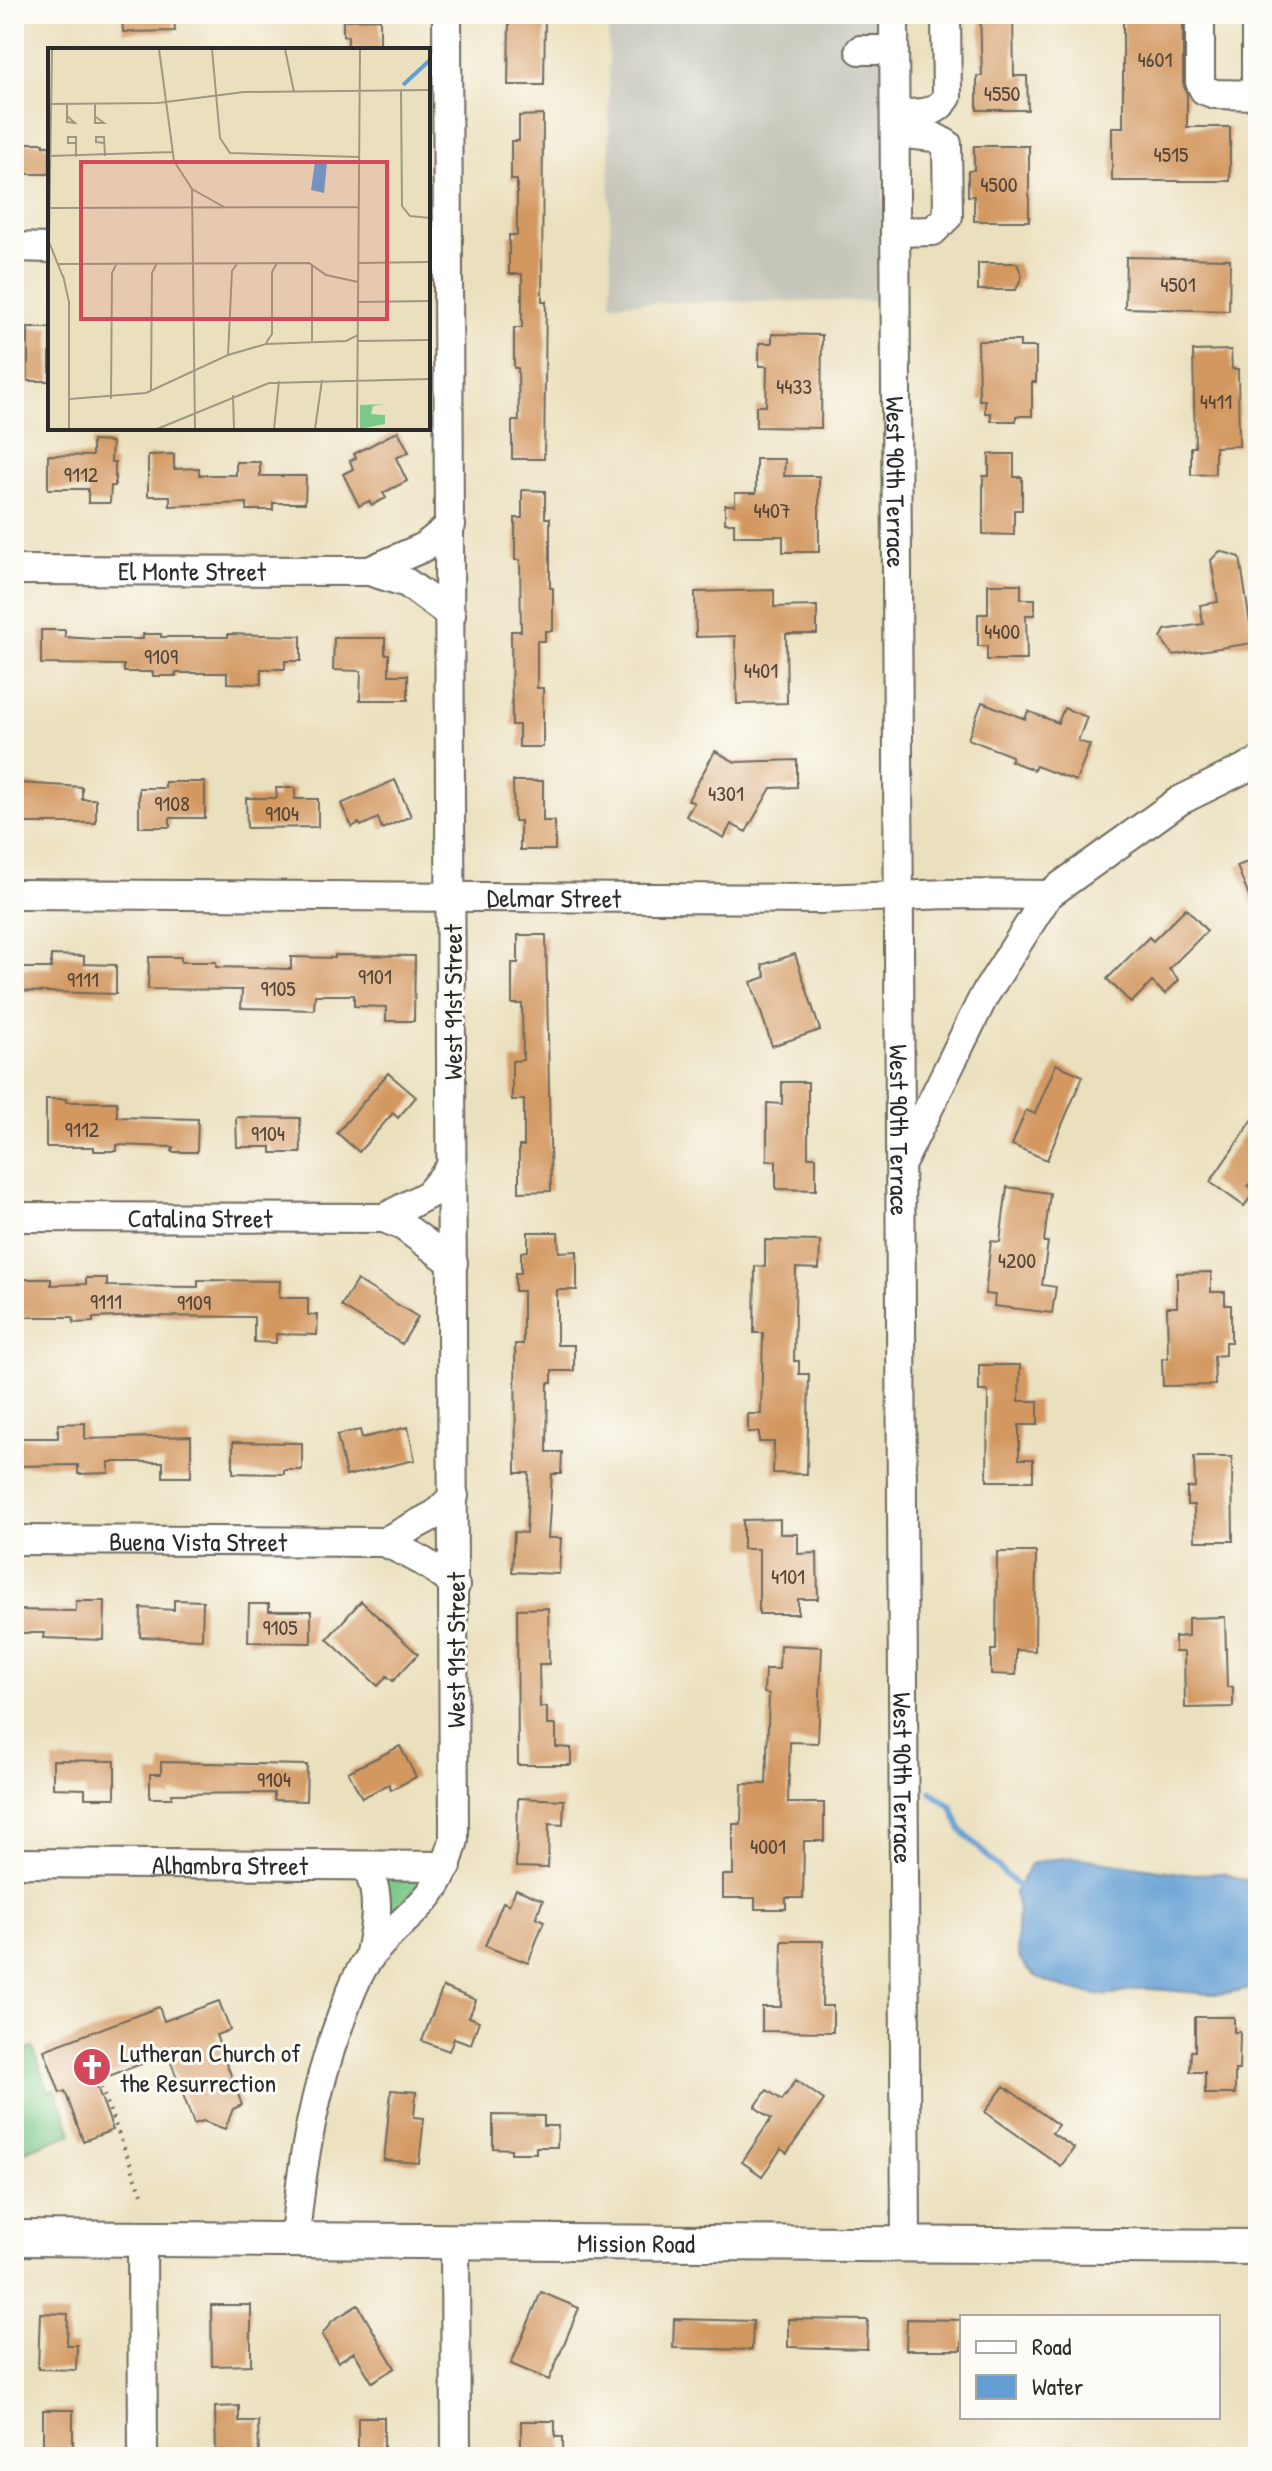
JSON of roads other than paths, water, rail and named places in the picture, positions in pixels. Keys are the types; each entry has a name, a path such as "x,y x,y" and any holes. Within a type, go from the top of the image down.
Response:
{"main road":[{"name":"Mission Road","path":"14,2238 1258,2247"}],"street":[{"name":"West 91st Street","path":"295,2239 305,2146 318,2087 356,1979 368,1959 426,1899 447,1866 454,1840 451,525 438,281 447,14"},
{"name":"West 90th Terrace","path":"894,14 906,2244"},
{"path":"895,123 930,113 941,107 947,97 946,14"},
{"path":"1200,14 1200,82 1204,90 1215,94 1257,95 1256,14"},
{"path":"860,50 894,50"},
{"path":"895,123 947,144 948,202 948,216 933,231 895,232"},
{"path":"14,247 48,248"},
{"name":"El Monte Street","path":"369,571 424,547 451,525"},
{"name":"El Monte Street","path":"14,570 369,571 407,583 451,615"},
{"path":"901,1164 984,996 1048,895 1179,801 1258,762"},
{"name":"Delmar Street","path":"14,894 821,899 1048,895"},
{"name":"Catalina Street","path":"384,1218 429,1194 452,1166"},
{"name":"Catalina Street","path":"14,1217 384,1218 403,1226 453,1263"},
{"name":"Buena Vista Street","path":"384,1542 436,1514 454,1496"},
{"name":"Buena Vista Street","path":"14,1540 384,1542 417,1557 442,1573 455,1586"},
{"name":"Alhambra Street","path":"14,1863 447,1866"},
{"name":"West 91st Street","path":"365,1866 373,1878 375,1891 374,1932 368,1959"},
{"path":"142,2237 143,2457"},
{"path":"455,2239 456,2457"}],"water":[{"path":"1073,1857 1186,1874 1223,1873 1258,1884 1258,1988 1215,1994 1141,1989 1101,1995 1075,1991 1036,1976 1027,1969 1018,1953 1014,1894 1030,1864"}],"waterway":[{"path":"931,1792 952,1807 961,1830 1017,1886"}],"place":[{"name":"Lutheran Church of the Resurrection","path":"92,2067"}]}
